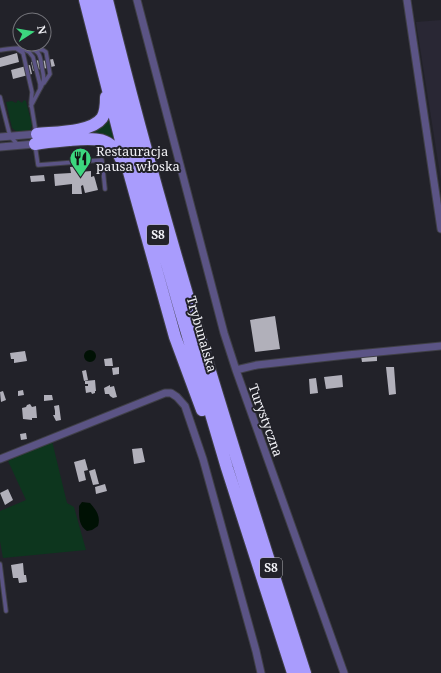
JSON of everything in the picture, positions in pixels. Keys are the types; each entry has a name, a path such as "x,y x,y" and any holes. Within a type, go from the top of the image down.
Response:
{"highway":[{"path":"84,0 129,172 177,342 198,400 227,468"},
{"name":"Trybunalska","path":"96,0 153,214 227,468 293,673"},
{"name":"Trybunalska","path":"107,0 154,179 198,334 247,496 305,673"},
{"path":"36,139 79,130 96,124 102,118 106,110 106,86"},
{"path":"36,139 101,140 117,150 129,172"}],"street":[{"path":"137,0 208,276 224,334 236,370"},
{"path":"407,0 441,229"},
{"path":"0,137 10,136 36,139"},
{"path":"0,147 19,145 36,139"},
{"name":"Turystyczna","path":"344,673 236,370 347,355 441,346"},
{"path":"0,459 165,393 172,393 177,397 185,406 203,459 261,673"}],"lane":[{"path":"0,50 12,49"},
{"path":"23,52 32,92 31,106 38,166 102,160 105,189"},
{"path":"28,52 33,56 40,89"},
{"path":"37,52 39,55 44,76 43,84"},
{"path":"31,106 50,74 46,52"},
{"path":"0,97 10,136 19,145"},
{"path":"0,564 6,611"}],"shaded area":[{"path":"441,20 441,180 416,22"},
{"path":"88,350 92,350 96,356 92,362 88,362 84,358 84,354"},
{"path":"82,502 90,503 97,513 99,519 98,526 92,530 87,531 82,526 79,516 79,506"}],"green space":[{"path":"18,100 22,103 24,100 26,101 32,125 30,130 17,132 12,128 6,102 12,101 16,103"},
{"path":"109,114 117,143 86,133"},
{"path":"52,441 67,503 74,507 86,550 3,558 0,541 0,511 26,500 8,461"}],"building":[{"path":"17,53 19,62 0,67 0,58"},
{"path":"53,59 55,66 43,69 42,61"},
{"path":"39,60 41,69 33,71 31,62"},
{"path":"30,65 32,74 13,79 11,70"},
{"path":"80,166 80,172 91,171 91,177 94,176 98,190 85,193 83,185 81,186 82,194 72,194 72,184 55,186 54,174 71,173 70,167"},
{"path":"44,175 45,181 31,182 30,176"},
{"path":"275,316 280,349 255,352 250,320"},
{"path":"25,351 27,361 14,363 14,359 11,359 10,353"},
{"path":"377,355 377,361 362,362 361,356"},
{"path":"112,358 113,366 105,366 104,359"},
{"path":"119,367 119,374 113,375 112,368"},
{"path":"386,367 394,367 396,394 389,395"},
{"path":"86,370 88,380 84,381 82,371"},
{"path":"342,375 343,387 326,389 324,377"},
{"path":"316,378 318,393 310,394 309,379"},
{"path":"95,380 95,393 86,393 85,386 88,386 88,384 85,384 85,381"},
{"path":"110,385 110,387 114,386 117,397 113,398 109,394 105,394 104,388"},
{"path":"23,390 24,395 18,396 18,391"},
{"path":"3,391 6,400 1,402 0,392"},
{"path":"44,395 52,395 53,400 44,401"},
{"path":"30,404 32,407 36,406 37,418 32,418 32,420 23,419 22,408"},
{"path":"59,405 61,420 56,421 53,415 55,415 54,406"},
{"path":"26,433 27,439 21,440 20,434"},
{"path":"142,448 145,462 134,464 132,449"},
{"path":"85,459 88,470 84,471 86,480 79,482 74,462"},
{"path":"95,469 99,484 93,485 89,471"},
{"path":"105,484 107,491 96,494 95,487"},
{"path":"8,489 13,500 5,505 0,493"},
{"path":"23,563 24,575 26,575 27,582 19,583 18,578 13,578 11,565"}],"place":[{"name":"Restauracja pausa włoska","path":"80,178"}]}
